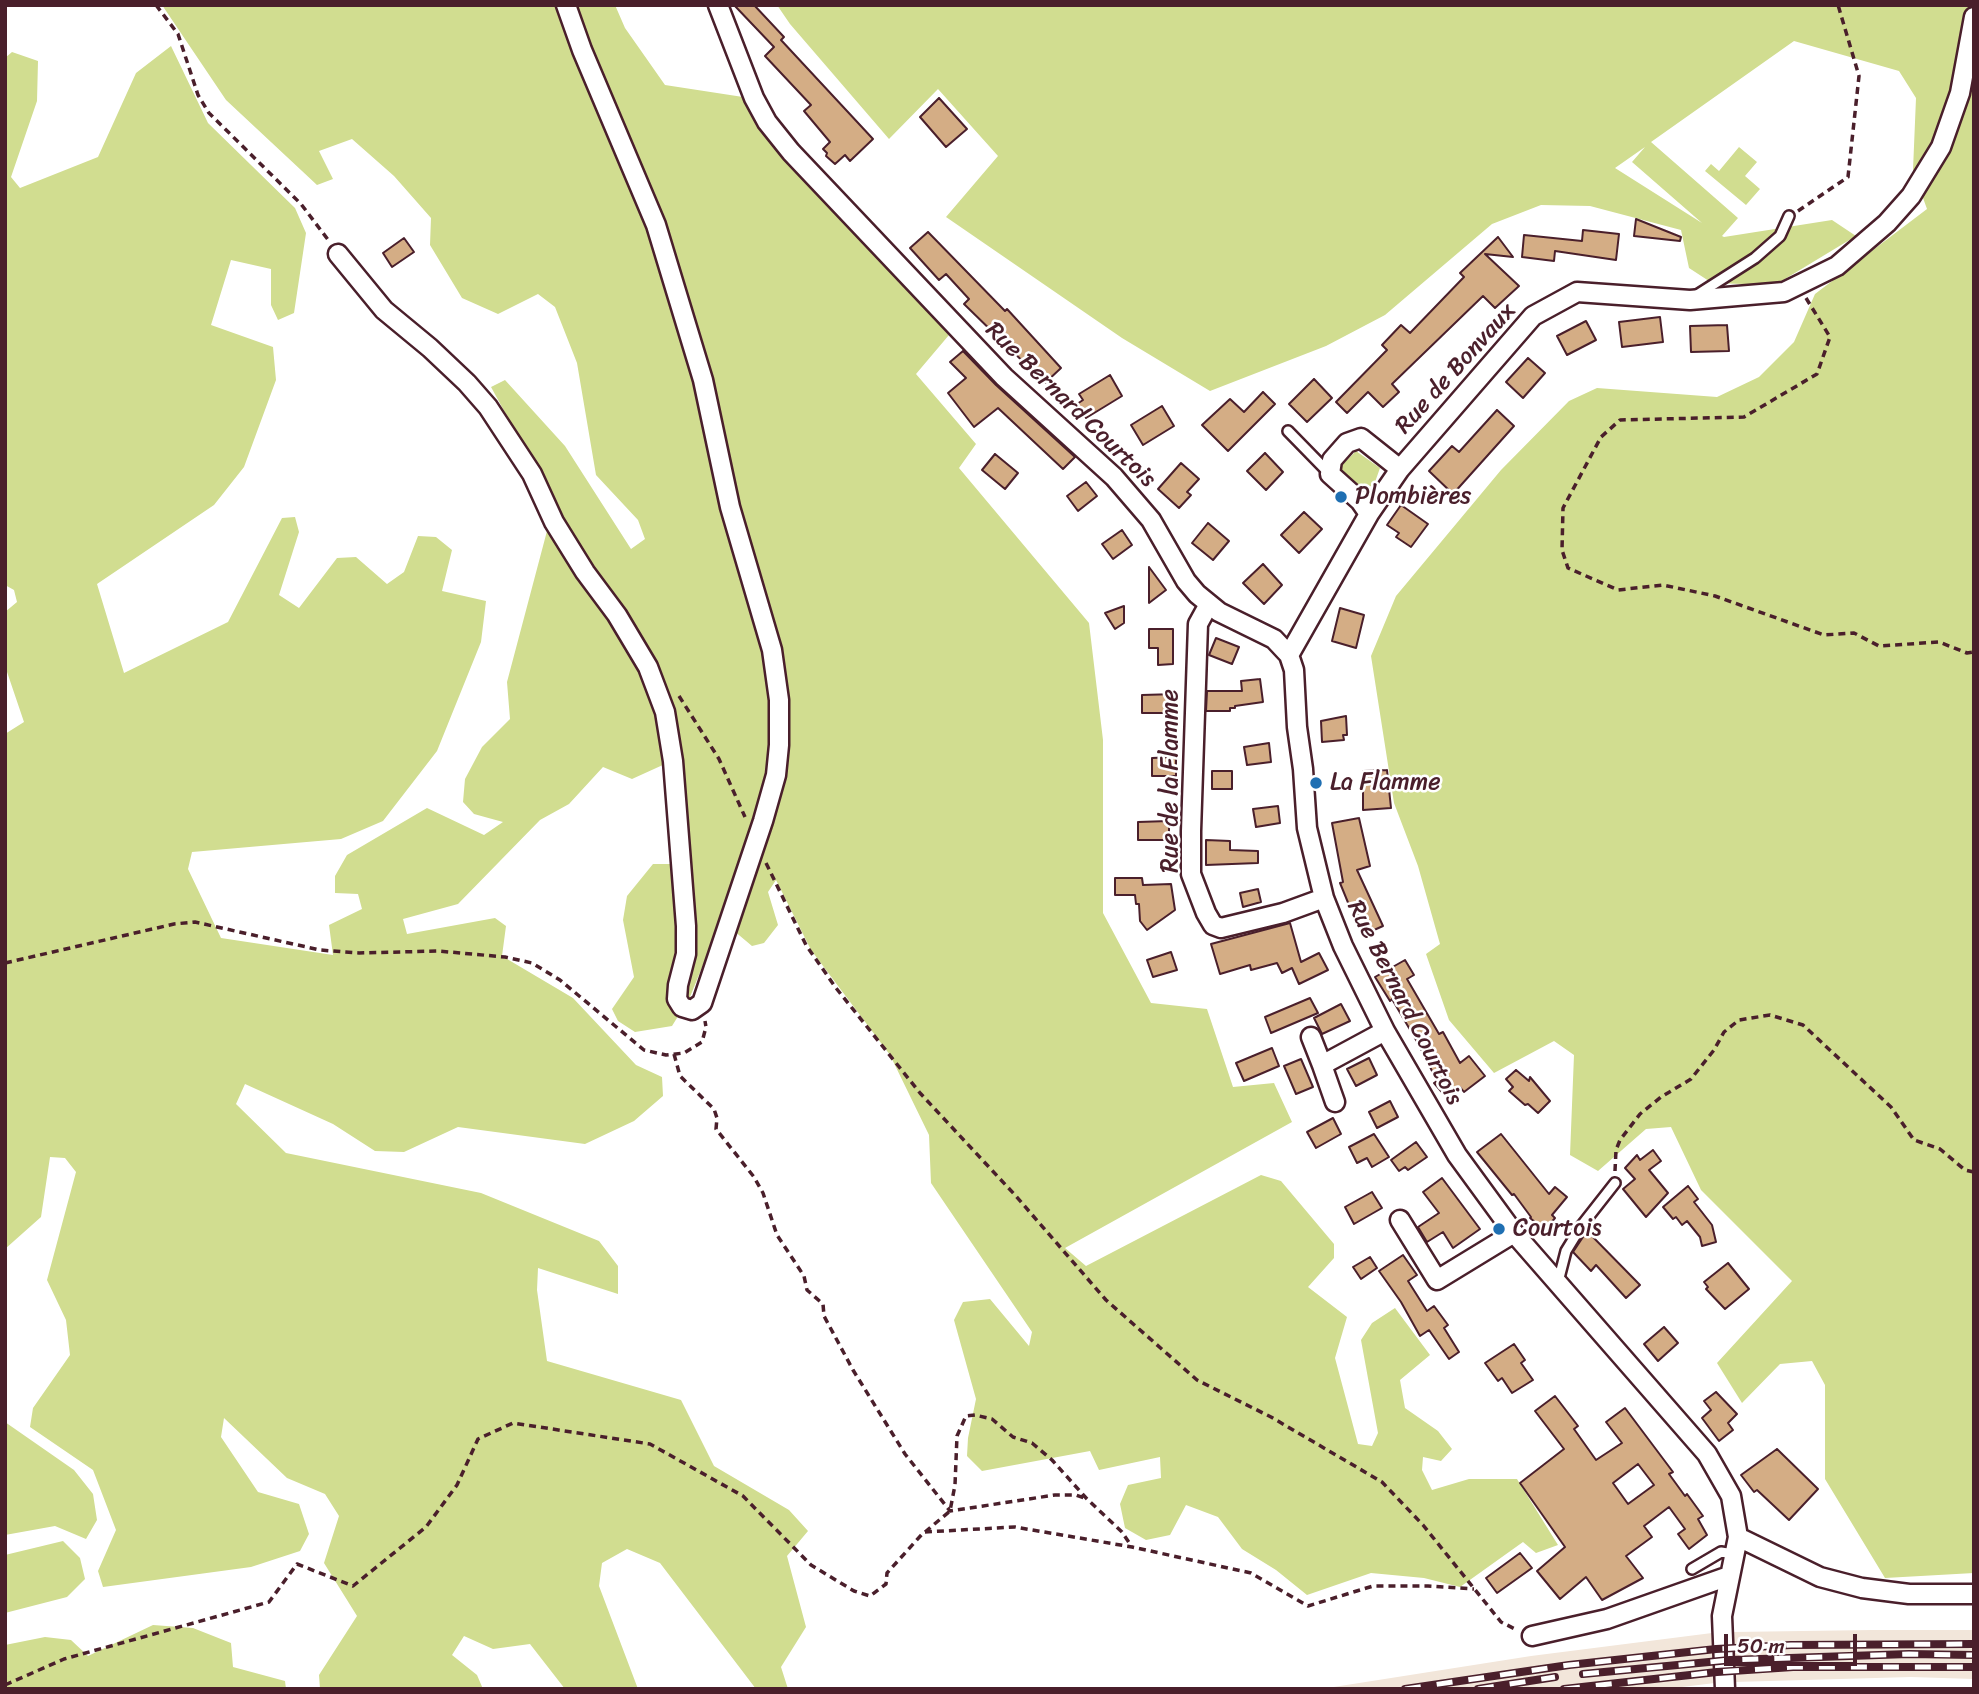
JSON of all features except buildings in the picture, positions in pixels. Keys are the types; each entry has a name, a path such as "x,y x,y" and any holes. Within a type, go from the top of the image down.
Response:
{"street":[{"path":"338,254 384,310 430,348 488,407 532,474 554,522 585,572 617,615 648,667 665,712 674,775 686,926 686,954 677,999 682,1007 692,1010 702,1003 776,775 779,700 772,650 730,508 714,427 694,348 656,225 582,50 566,5"},
{"name":"Rue Bernard Courtois","path":"718,5 744,75 767,122 792,152 1004,377 1114,477 1151,520 1186,581 1219,612 1274,639 1289,656 1294,670 1307,828 1324,898 1343,946 1385,1031 1457,1155 1514,1233 1707,1454 1731,1496 1736,1546 1722,1616 1725,1689"},
{"name":"Rue de Bonvaux","path":"1289,656 1369,514 1400,469 1533,316 1577,292 1690,300 1784,292 1837,266 1887,223 1911,196 1941,147 1960,93 1974,17"},
{"name":"Rue de Bonvaux","path":"1331,474 1332,460 1347,443 1361,438 1400,469"},
{"path":"1331,474 1360,501 1369,514"},
{"name":"Rue de la Flamme","path":"1209,604 1198,624 1191,831 1191,873 1206,913 1213,925 1221,928 1283,913 1324,898"},
{"path":"1322,1065 1385,1031"},
{"path":"1311,1037 1335,1102"},
{"path":"1400,1220 1437,1280 1514,1233"},
{"path":"1736,1546 1820,1577 1862,1588 1909,1594 1974,1594"},
{"path":"1532,1636 1607,1619 1729,1576"}],"lane":[{"path":"1690,300 1755,258 1780,236 1789,216"},
{"path":"1287,431 1331,474"},
{"path":"1558,1282 1566,1251 1582,1225 1615,1183"},
{"path":"1692,1569 1736,1546"}],"path":[{"path":"156,5 178,34 198,95 209,113 301,204 338,254"},
{"path":"1789,216 1814,202 1848,177 1859,76 1838,5"},
{"path":"1799,284 1830,337 1816,374 1744,417 1620,420 1601,437 1563,508 1562,550 1568,568 1618,590 1663,585 1715,596 1824,635 1854,633 1879,646 1939,642 1967,653 1974,652"},
{"path":"673,688 719,759 806,946 920,1093 1015,1195 1106,1300 1197,1380 1271,1417 1382,1482 1423,1525 1501,1622 1532,1636"},
{"path":"5,963 174,924 195,922 320,950 359,953 438,951 505,957 532,963 560,980 644,1050 666,1055 684,1053 702,1042 706,1027 702,1003"},
{"path":"1615,1183 1616,1150 1620,1140 1640,1114 1661,1097 1691,1079 1714,1050 1724,1032 1739,1020 1770,1015 1802,1025 1891,1107 1914,1140 1940,1149 1965,1170 1974,1172"},
{"path":"674,1054 680,1076 714,1109 716,1129 754,1177 777,1235 804,1276 807,1290 823,1304 824,1316 853,1370 905,1454 950,1511"},
{"path":"950,1511 955,1485 957,1436 966,1416 975,1415 992,1419 1013,1437 1032,1443 1122,1532 1132,1546"},
{"path":"5,1685 64,1659 270,1602 297,1564 353,1586 426,1527 457,1485 478,1439 513,1423 650,1444 743,1496 811,1564 854,1591 870,1596 886,1584 887,1573 925,1532 950,1511 1055,1495 1076,1495 1087,1499"},
{"path":"925,1532 1015,1527 1132,1546 1251,1573 1308,1606 1373,1586 1474,1589"}],"shaded area":[{"path":"1974,1630 1974,1679 1911,1677 1734,1682 1733,1632"},
{"path":"1712,1633 1715,1683 1665,1689 1321,1689 1531,1656"}],"green space":[{"path":"162,5 615,5 625,28 665,85 743,97 786,159 949,335 916,374 976,444 959,468 1089,623 1103,740 1103,913 1151,1003 1207,1009 1233,1087 1274,1083 1292,1122 1065,1248 1086,1266 1261,1175 1281,1181 1334,1244 1334,1258 1308,1287 1347,1317 1335,1358 1358,1444 1372,1446 1378,1433 1361,1340 1372,1323 1395,1308 1430,1355 1400,1380 1405,1408 1438,1431 1452,1449 1441,1461 1423,1457 1422,1470 1432,1490 1469,1479 1517,1479 1558,1545 1536,1553 1523,1542 1460,1587 1424,1578 1371,1573 1307,1595 1276,1570 1242,1549 1218,1517 1186,1505 1170,1535 1146,1540 1125,1528 1120,1504 1128,1485 1161,1478 1160,1457 1099,1470 1090,1451 982,1471 967,1456 976,1399 954,1320 963,1302 990,1299 1029,1346 1032,1332 931,1183 929,1135 890,1055 811,950 776,880 768,892 778,925 764,943 752,946 721,920 690,997 672,1026 635,1032 618,1021 612,1009 634,977 623,920 627,896 653,864 689,864 678,753 664,683 571,533 491,387 505,380 565,446 631,549 645,539 638,520 596,475 577,363 555,307 538,294 498,314 462,298 430,245 431,218 394,176 352,139 319,151 333,179 317,185 226,100"},
{"path":"777,5 1974,5 1974,1573 1885,1578 1825,1479 1825,1385 1812,1361 1780,1364 1742,1403 1717,1363 1792,1281 1701,1190 1671,1127 1646,1129 1598,1171 1570,1155 1574,1055 1554,1041 1494,1073 1449,1020 1426,954 1440,944 1418,866 1394,803 1371,656 1396,596 1501,470 1569,401 1597,388 1717,397 1759,377 1794,342 1815,294 1927,209 1913,170 1916,98 1899,71 1794,41 1651,142 1738,218 1722,236 1724,237 1832,220 1856,236 1775,285 1712,283 1689,268 1681,230 1590,206 1541,205 1492,224 1385,315 1326,346 1210,391 1122,338 946,217 998,156 938,89 889,139 790,24","holes":["1645,147 1632,162 1702,223 1615,168"]},
{"path":"171,46 208,123 295,208 306,233 294,313 278,320 271,305 271,269 231,260 211,325 273,347 276,380 244,467 214,505 97,584 124,673 228,622 282,518 295,517 299,532 279,595 299,608 337,558 356,557 387,584 404,572 418,536 436,537 452,550 442,591 486,601 481,642 437,751 383,821 341,839 192,852 188,869 221,938 333,955 329,925 362,909 358,894 335,893 335,876 347,855 427,808 484,835 503,822 474,814 463,802 465,779 482,747 510,719 507,682 547,531 625,640 654,699 665,764 632,779 603,767 569,804 540,820 458,904 403,919 407,934 495,918 506,926 502,956 573,998 636,1065 662,1077 663,1096 634,1121 585,1144 458,1127 404,1152 375,1151 333,1124 245,1084 236,1104 286,1153 481,1193 599,1241 618,1266 618,1294 538,1268 537,1290 547,1361 681,1400 714,1466 789,1510 808,1531 787,1556 806,1627 781,1667 788,1689 756,1689 660,1563 627,1549 602,1563 599,1586 638,1689 565,1689 530,1644 493,1649 464,1636 452,1655 477,1675 483,1689 320,1689 319,1675 357,1616 324,1563 339,1516 325,1494 287,1478 224,1418 221,1437 258,1492 299,1504 309,1534 300,1551 251,1567 103,1587 98,1571 116,1530 93,1470 30,1427 33,1408 70,1355 66,1320 47,1280 76,1172 65,1158 50,1157 41,1217 5,1249 5,734 24,722 5,666 5,612 17,602 14,590 5,585 5,58 12,52 38,61 37,101 11,177 20,188 98,157 136,73"},
{"path":"1739,147 1757,162 1745,176 1760,189 1746,205 1705,171 1711,164 1719,171"},
{"path":"1356,451 1380,468 1374,485 1358,491 1339,473 1341,466"},
{"path":"5,1422 74,1470 93,1494 97,1520 86,1539 55,1526 5,1535"},
{"path":"63,1541 80,1558 85,1579 67,1597 5,1613 5,1555"},
{"path":"153,1625 193,1628 231,1643 233,1667 285,1681 286,1689 5,1689 5,1645 45,1637 71,1640 88,1656"}],"railway":[{"path":"1405,1689 1569,1665 1716,1649 1791,1645 1974,1644"},
{"path":"1583,1674 1730,1660 1909,1654 1974,1655"},
{"path":"1564,1689 1717,1672 1793,1667 1974,1667"},
{"path":"1478,1689 1555,1677"}],"place":[{"name":"Plombières","path":"1341,497"},
{"name":"La Flamme","path":"1316,783"},
{"name":"Courtois","path":"1499,1229"}]}
